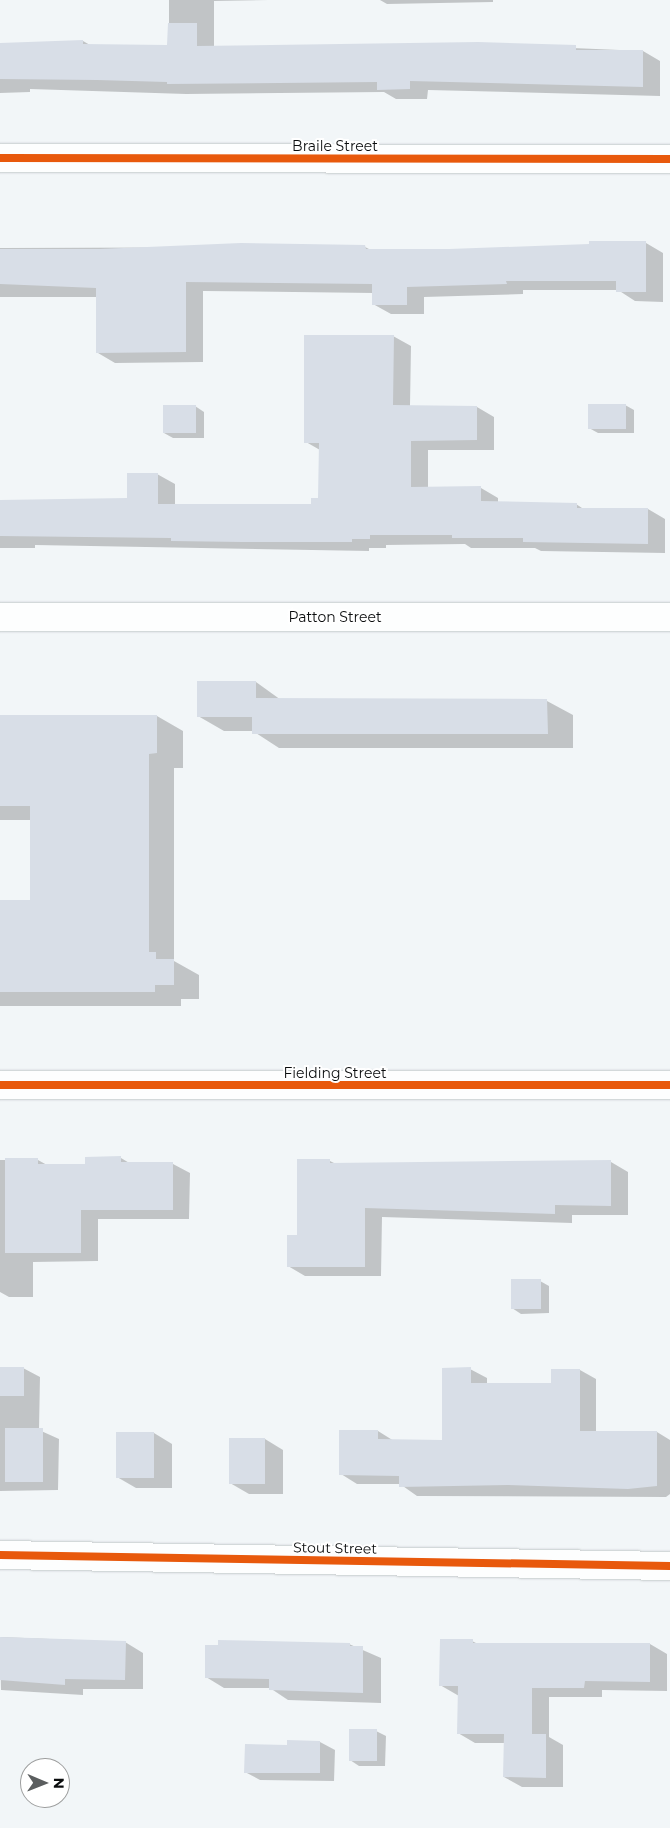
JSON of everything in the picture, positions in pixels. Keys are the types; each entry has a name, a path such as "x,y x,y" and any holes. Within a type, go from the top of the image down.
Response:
{"street":[{"name":"Braile Street","path":"0,158 670,159"},
{"name":"Patton Street","path":"0,617 670,617"},
{"name":"Fielding Street","path":"0,1085 670,1085"},
{"name":"Stout Street","path":"0,1555 670,1566"}],"building":[{"path":"168,23 197,23 197,46 478,42 576,45 576,50 643,50 643,87 410,81 410,89 377,90 377,82 167,84 167,82 0,79 0,43 83,40 83,44 167,45"},
{"path":"589,241 646,241 646,292 616,292 616,281 506,281 507,284 407,287 407,305 372,305 372,284 186,282 186,352 96,353 96,288 0,284 0,249 100,249 241,243 365,245 366,249 449,249 589,244"},
{"path":"304,335 394,335 393,405 477,406 477,440 411,441 411,487 481,486 481,501 577,503 577,508 648,508 648,544 523,542 523,538 452,538 452,535 370,535 370,539 352,539 352,542 171,541 171,538 0,536 0,500 127,498 127,473 158,473 158,504 311,504 311,498 318,498 319,443 304,443"},
{"path":"588,404 626,404 626,429 588,429"},
{"path":"163,405 196,405 196,433 163,433"},
{"path":"197,681 256,681 256,698 547,699 548,734 252,734 252,717 197,717"},
{"path":"0,715 157,715 157,753 149,754 149,952 156,952 156,959 174,959 174,985 155,985 155,992 0,992 0,900 30,900 30,806 0,806"},
{"path":"121,1156 121,1162 173,1162 173,1210 81,1210 81,1253 5,1253 5,1158 38,1158 38,1164 85,1164 85,1157"},
{"path":"297,1159 330,1159 330,1163 611,1160 611,1206 555,1205 555,1214 365,1208 365,1267 287,1267 287,1235 297,1235"},
{"path":"511,1279 541,1279 541,1309 511,1309"},
{"path":"0,1367 24,1367 24,1396 0,1396"},
{"path":"471,1367 471,1383 551,1383 551,1369 580,1369 580,1431 657,1431 657,1486 628,1489 508,1485 399,1487 399,1476 339,1475 339,1430 378,1430 378,1439 442,1440 442,1368"},
{"path":"5,1428 43,1428 43,1482 5,1482"},
{"path":"116,1432 154,1432 154,1478 116,1478"},
{"path":"229,1438 265,1438 265,1484 229,1484"},
{"path":"0,1637 126,1641 125,1680 65,1679 65,1685 0,1680"},
{"path":"440,1639 473,1639 473,1643 650,1643 650,1682 585,1681 584,1688 532,1688 532,1734 546,1734 546,1778 503,1777 504,1734 457,1734 458,1686 439,1686"},
{"path":"218,1640 350,1643 350,1646 363,1646 363,1693 269,1690 269,1679 205,1678 205,1645 218,1645"},
{"path":"349,1729 377,1729 377,1761 349,1761"},
{"path":"287,1740 320,1741 320,1773 244,1773 245,1744 287,1745"}],"cycle path":[{"path":"0,158 670,159"},
{"path":"0,1085 670,1085"},
{"path":"0,1555 670,1566"}]}
